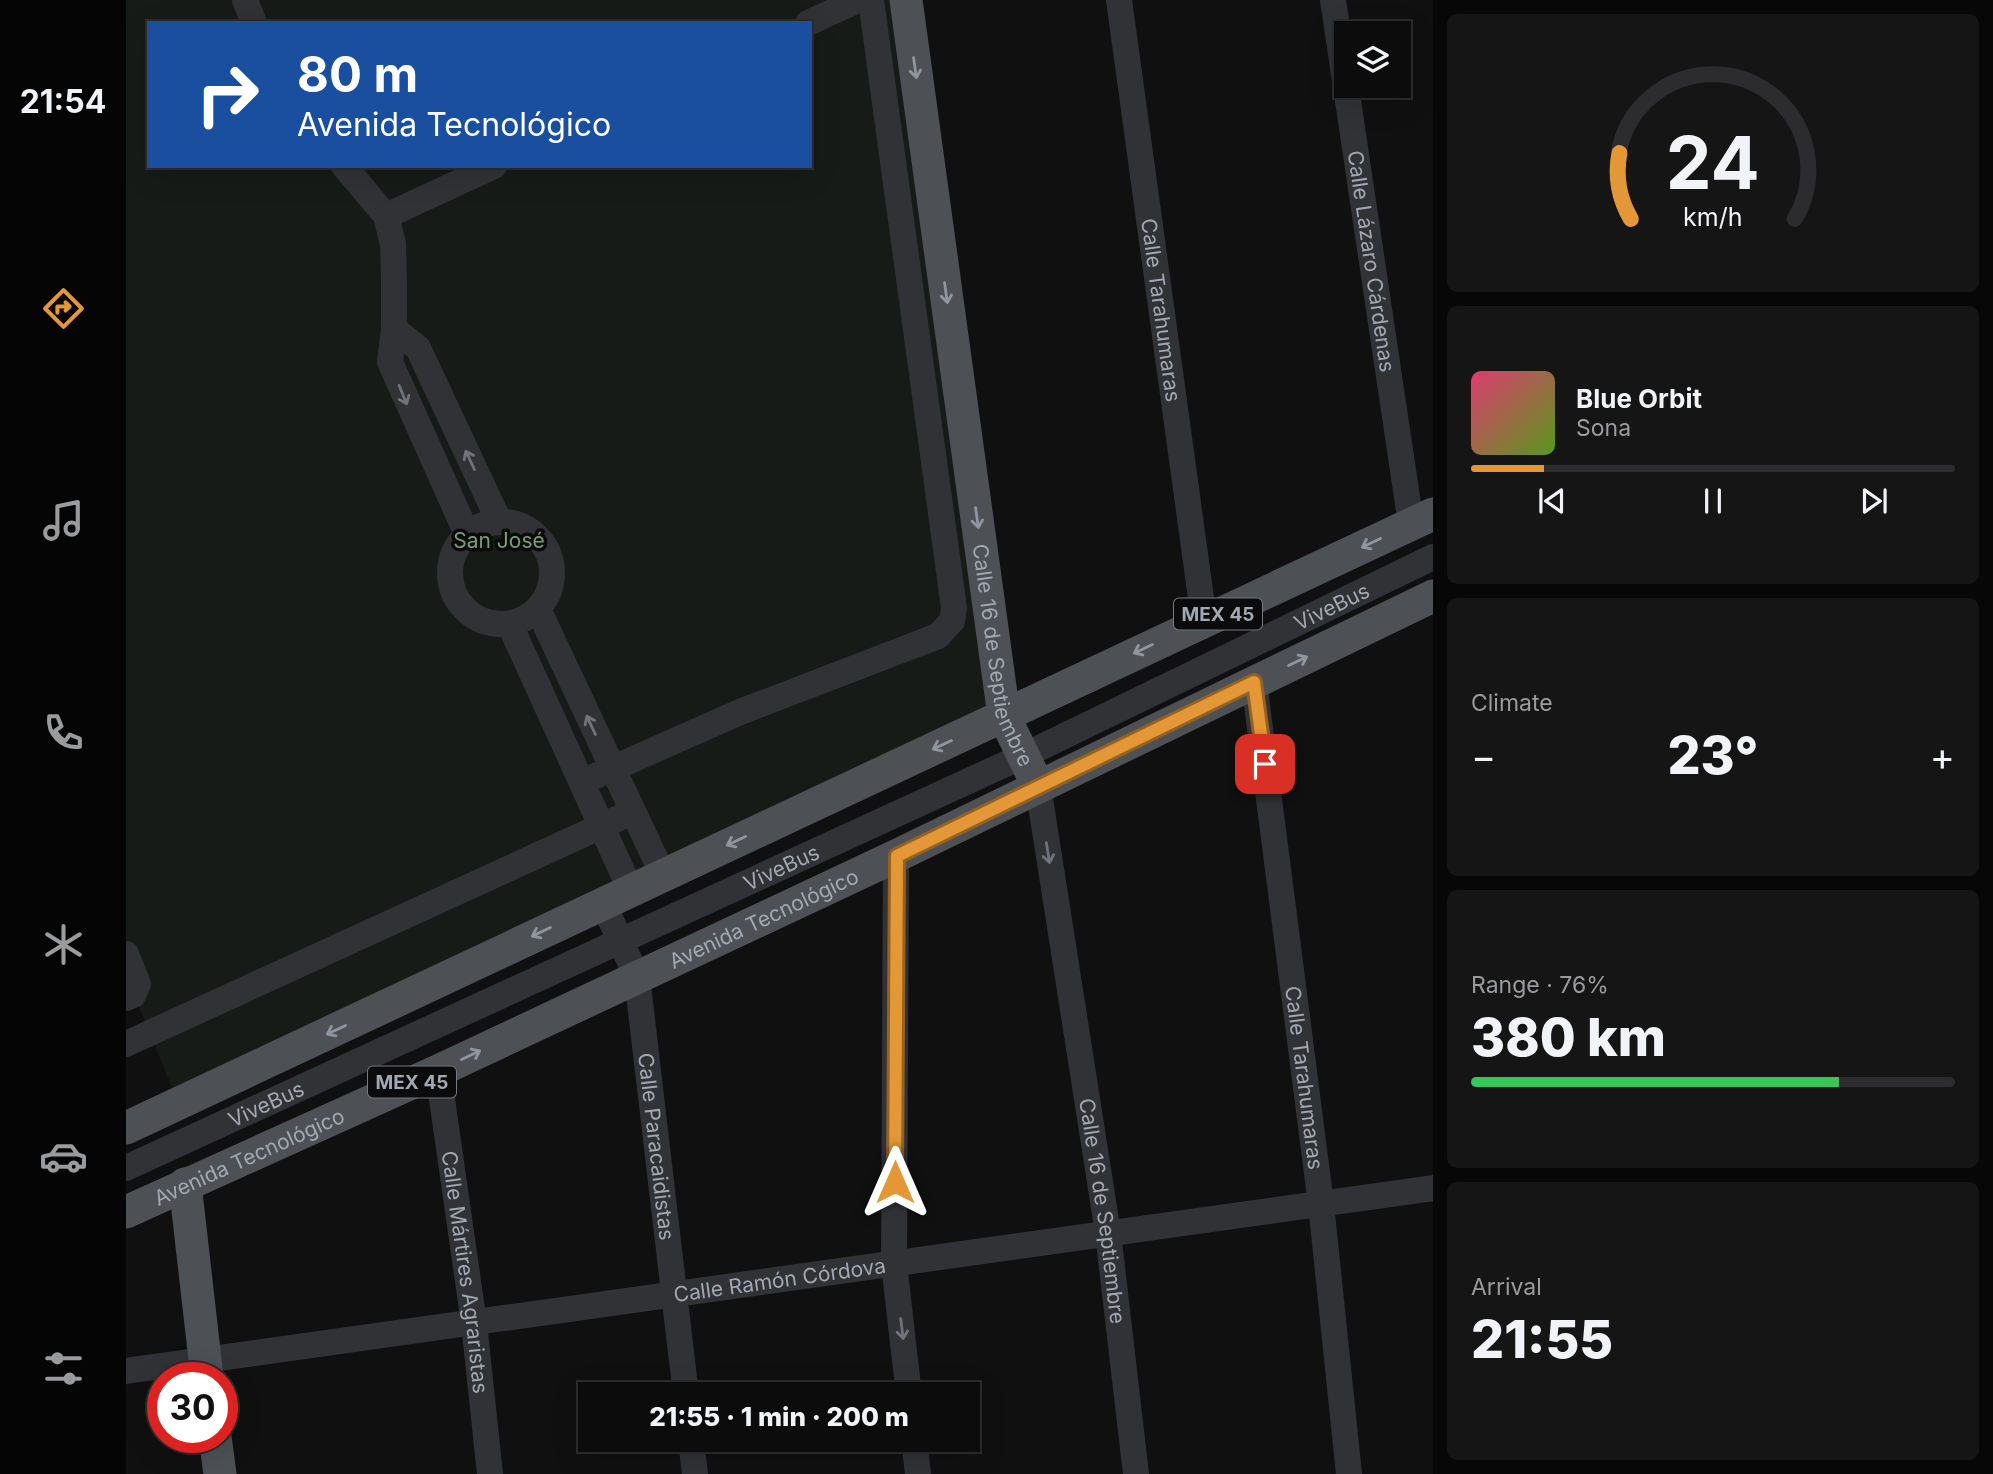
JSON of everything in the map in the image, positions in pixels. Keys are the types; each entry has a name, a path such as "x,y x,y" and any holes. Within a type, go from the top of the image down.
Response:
{"main road":[{"name":"Calle 16 de Septiembre","path":"906,0 1004,716 1038,786"},
{"name":"MEX 45","path":"126,1128 1422,519"},
{"name":"Avenida Tecnológico","path":"126,1212 438,1071 897,856 1433,596"},
{"path":"185,1184 205,1362"},
{"path":"217,1453 220,1474"}],"street":[{"path":"245,0 253,21"},
{"path":"812,21 858,0"},
{"path":"582,782 740,712 938,636 952,621 954,608 871,0"},
{"name":"Calle Tarahumaras","path":"1119,0 1204,620"},
{"name":"Calle Lázaro Cárdenas","path":"1333,0 1422,519"},
{"path":"346,168 386,216 393,244 394,329 390,362 467,534"},
{"path":"386,216 490,168"},
{"path":"394,329 418,348 499,521"},
{"path":"499,521 519,525 536,535 548,552 553,572 549,592 538,609 510,625 488,624 468,614 454,596 449,574 454,552 467,534 499,521"},
{"name":"ViveBus","path":"126,1168 1023,756 1433,557"},
{"path":"538,609 663,875"},
{"name":"Calle Paracaidistas","path":"510,625 601,825 617,897 620,941 637,977 685,1382"},
{"name":"Calle Tarahumaras","path":"1254,682 1321,1204 1349,1474"},
{"name":"Calle 16 de Septiembre","path":"1038,786 1108,1233 1136,1474"},
{"path":"126,1044 632,811"},
{"path":"897,856 894,1264 908,1382"},
{"path":"126,954 138,984 133,995 126,998"},
{"name":"Calle Mártires Agraristas","path":"438,1071 474,1323 490,1474"},
{"name":"Calle Ramón Córdova","path":"238,1364 474,1323 1433,1188"},
{"name":"Calle Ramón Córdova","path":"126,1371 147,1370"},
{"path":"692,1452 695,1474"},
{"path":"915,1452 918,1474"}],"green space":[{"name":"San José","path":"126,0 914,0 1004,716 179,1104 126,976"}],"route":[{"path":"895,1182 897,856 1254,682 1265,764"}]}
